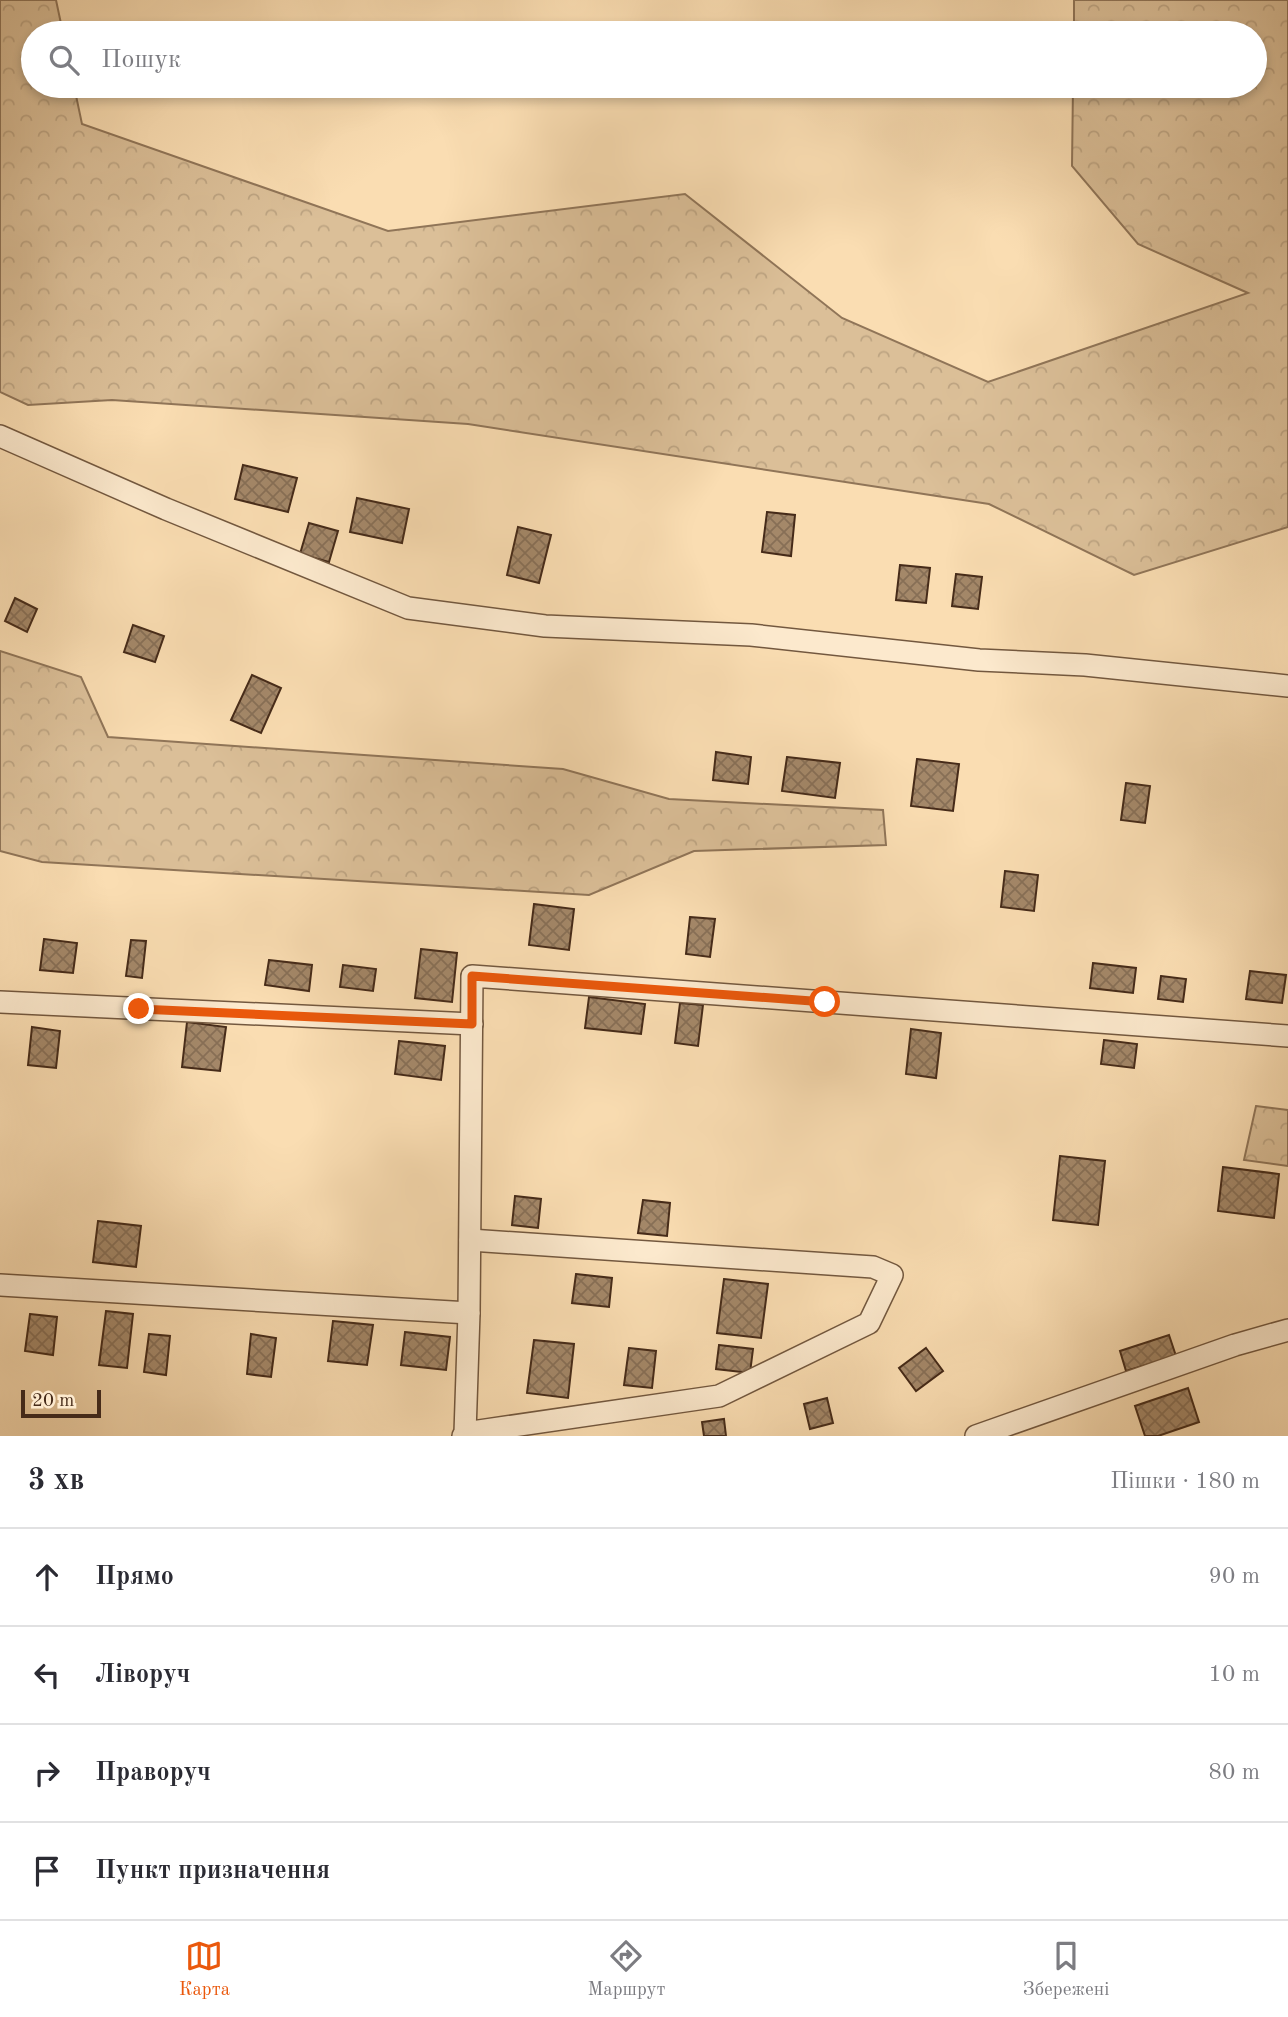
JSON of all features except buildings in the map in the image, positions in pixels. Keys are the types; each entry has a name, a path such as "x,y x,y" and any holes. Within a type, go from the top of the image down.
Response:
{"street":[{"path":"0,436 166,509 408,608 545,626 751,635 979,660 1085,665 1288,686"},
{"path":"470,1240 873,1267 892,1275 869,1323 719,1396 464,1434 470,1313 470,1240 472,976 1288,1036"},
{"path":"0,1002 472,1024"},
{"path":"0,1285 470,1313"},
{"path":"976,1436 1235,1345 1288,1330"}],"green space":[{"path":"0,0 56,0 60,21 21,21 21,98 77,98 82,124 388,231 685,194 842,318 988,382 1248,293 1138,244 1072,166 1073,98 1267,98 1267,21 1074,21 1074,0 1288,0 1288,527 1134,575 989,504 468,424 112,400 28,405 0,392"},
{"path":"0,651 81,677 108,737 563,769 669,799 883,810 886,845 694,851 589,895 42,862 0,851"},
{"path":"1256,1106 1288,1110 1288,1166 1244,1160"}],"route":[{"path":"139,1009 472,1024 472,976 825,1002"}]}
